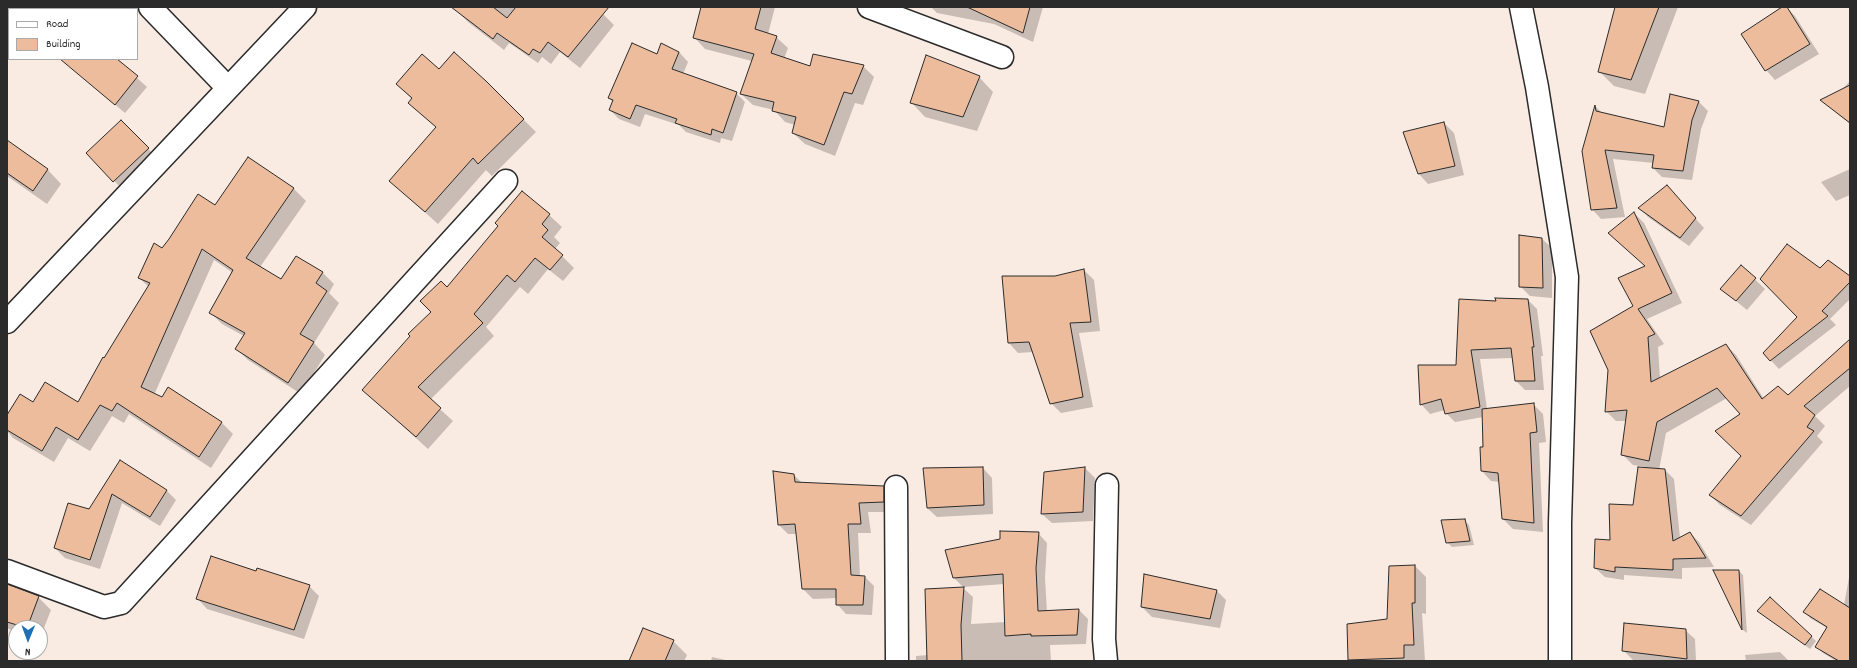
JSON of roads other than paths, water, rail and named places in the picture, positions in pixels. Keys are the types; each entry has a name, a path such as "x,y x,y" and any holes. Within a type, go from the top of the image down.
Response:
{"street":[{"path":"150,7 228,88"},
{"path":"7,322 305,7"},
{"path":"869,7 1002,57"},
{"path":"1521,7 1537,87 1567,277 1560,523 1560,661"},
{"path":"7,571 104,607 121,603 506,181"},
{"path":"1106,661 1104,639 1107,484"},
{"path":"896,487 897,661"}]}
